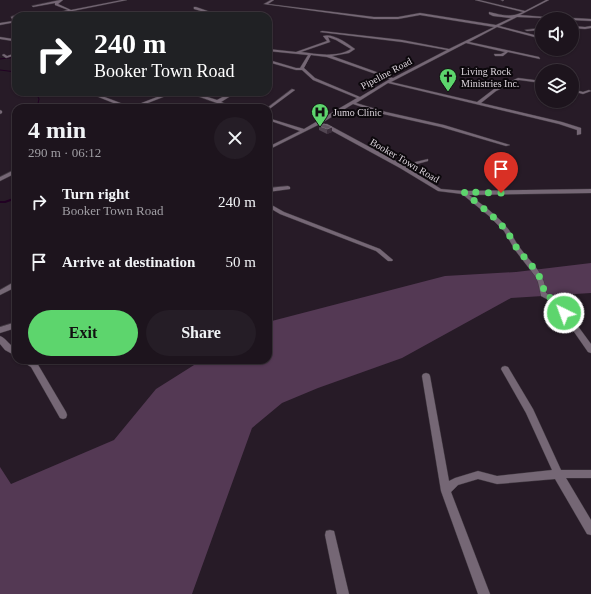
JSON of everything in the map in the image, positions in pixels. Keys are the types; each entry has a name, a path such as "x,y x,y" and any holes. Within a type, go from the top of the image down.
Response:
{"street":[{"path":"33,6 42,6 62,0"},
{"path":"70,12 126,0"},
{"path":"273,0 265,4 374,18 398,18 420,14 496,26 535,36"},
{"path":"476,0 503,5 525,12"},
{"path":"503,0 503,5"},
{"path":"517,16 548,0"},
{"path":"58,2 56,4 70,10 67,12"},
{"path":"194,8 208,12"},
{"path":"516,10 515,12 517,16"},
{"path":"490,13 493,15 535,17"},
{"path":"517,16 535,20"},
{"name":"Pipeline Road","path":"274,146 393,79 517,16"},
{"path":"579,19 591,20"},
{"path":"451,22 469,21"},
{"path":"0,24 12,22"},
{"path":"8,27 12,24"},
{"path":"579,28 591,27"},
{"path":"527,30 535,29"},
{"path":"579,30 586,32"},
{"path":"293,54 329,41 322,32 402,41 450,50"},
{"path":"272,51 293,54 331,56 348,52 353,48 337,39 325,36"},
{"path":"0,38 12,41"},
{"path":"465,42 539,58"},
{"path":"495,55 502,55 507,51"},
{"path":"4,55 6,57 12,55"},
{"path":"303,69 302,68 310,55"},
{"path":"331,56 393,79"},
{"path":"272,61 296,69 303,69 314,79 360,98"},
{"path":"478,103 494,90 519,79 535,81"},
{"path":"388,82 576,128 579,129 579,134"},
{"path":"272,106 293,90"},
{"path":"579,92 584,93 589,91"},
{"path":"98,96 119,104"},
{"path":"141,104 163,96"},
{"path":"200,96 223,104"},
{"path":"217,102 228,96"},
{"path":"353,102 385,113 442,126 508,145"},
{"path":"272,120 303,130"},
{"name":"Booker Town Road","path":"318,122 440,190 464,192 591,191"},
{"path":"402,168 426,160"},
{"path":"0,179 12,173"},
{"path":"272,190 288,188"},
{"path":"464,192 486,210 506,230 518,250 541,279 544,294 556,301 591,350"},
{"path":"272,208 282,214 378,250 390,260"},
{"path":"0,293 12,286"},
{"path":"0,330 12,326"},
{"path":"0,339 12,350"},
{"path":"32,364 63,415"},
{"path":"505,369 530,412 558,474 591,530"},
{"path":"426,376 446,491 484,594"},
{"path":"446,491 455,482 478,476 497,480 558,474 591,474"},
{"path":"330,534 343,594"}],"shaded area":[{"path":"591,263 591,293 511,298 402,358 318,388 282,403 252,428 192,594 0,594 0,467 11,484 114,440 156,389 196,364 272,364 272,321 445,276 516,272"}],"building":[{"path":"324,124 332,127 327,129 319,126"}],"waterway":[{"path":"0,59 12,58"},
{"path":"0,70 12,72"},
{"path":"38,96 39,99 38,104"},
{"path":"0,202 12,199"}],"place":[{"name":"Living Rock Ministries Inc.","path":"448,92"},
{"name":"Jumo Clinic","path":"320,127"}],"route":[{"path":"501,193 464,192 486,210 506,230 518,250 541,279 544,294 556,301 564,313"}]}
